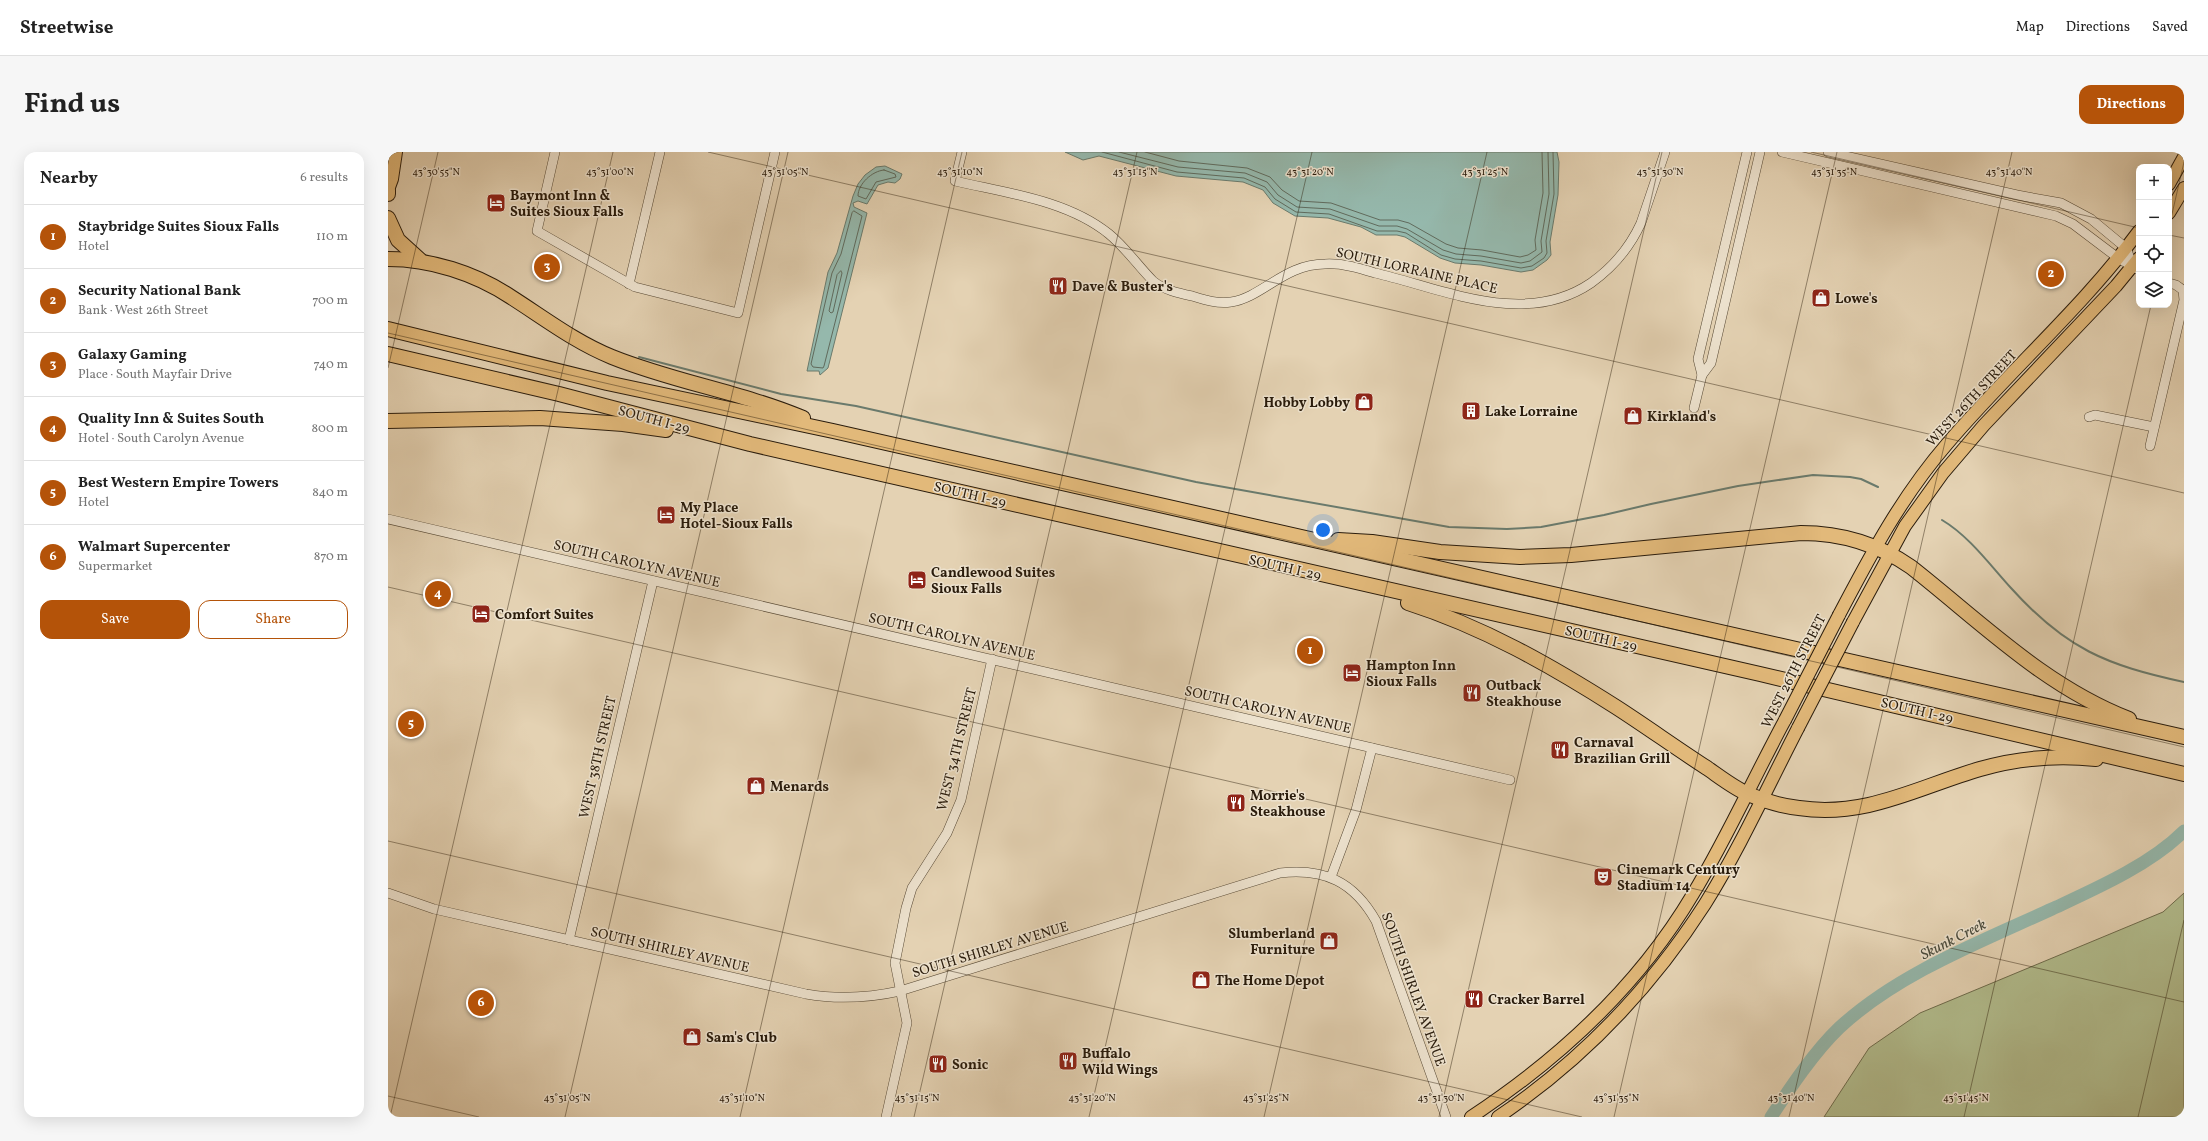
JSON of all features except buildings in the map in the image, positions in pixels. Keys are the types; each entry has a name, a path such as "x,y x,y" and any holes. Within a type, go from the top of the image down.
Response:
{"highway":[{"path":"388,218 398,240 420,260"},
{"path":"388,259 420,260 454,270 492,286 581,342 612,357 660,374 768,403 833,431"},
{"name":"SOUTH I-29","path":"388,329 607,383 833,431 2184,737"},
{"name":"SOUTH I-29","path":"388,354 559,394 750,444 1977,724 2180,773"},
{"path":"388,422 535,418 598,421 750,444"},
{"path":"1308,539 1359,540 1440,552 1520,557 1571,555 1801,533 1837,536 1875,547 1889,553 1911,566 2028,662 2062,686 2111,712 2184,737"},
{"path":"1330,577 1444,616 1529,653 1622,711 1746,793 1761,799 1810,810 1861,808 1890,800 1980,769 2041,758 2105,760 2180,773"}],"main road":[{"path":"388,190 392,179 396,152"},
{"path":"2172,179 2184,157"},
{"path":"2172,208 2184,188"},
{"name":"WEST 26TH STREET","path":"1471,1117 1504,1095 1558,1053 1602,1011 1636,973 1668,932 1693,895 1875,547 1903,502 1946,445 2088,295 2136,234"},
{"name":"WEST 26TH STREET","path":"1498,1117 1567,1064 1613,1021 1647,983 1680,941 1706,903 1889,553 1920,505 1960,452 2136,266"}],"street":[{"path":"555,152 537,231 638,288 738,313 775,152"},
{"path":"629,284 660,152"},
{"name":"SOUTH LORRAINE PLACE","path":"962,152 955,181 1050,204 1075,213 1110,234 1161,287 1211,301 1220,303 1239,300 1292,271 1324,264 1351,267 1489,302 1521,304 1546,302 1577,291 1597,279 1617,260 1638,228 1665,152"},
{"path":"1702,375 1698,359 1747,152"},
{"path":"1694,408 1702,375 1712,363 1760,152"},
{"path":"1782,152 2056,216 2073,224 2118,258 2136,265"},
{"path":"1828,152 2017,195 2061,203 2091,219 2126,248 2136,263"},
{"path":"2150,446 2184,300 2183,290 2179,286 2172,284"},
{"path":"2089,417 2095,415 2154,427"},
{"name":"SOUTH CAROLYN AVENUE","path":"388,519 1510,780"},
{"name":"WEST 38TH STREET","path":"569,940 653,581"},
{"name":"WEST 34TH STREET","path":"886,1117 907,1023 895,963 896,950 912,888 947,832 961,800 992,659"},
{"path":"1331,877 1356,810 1372,748"},
{"name":"SOUTH SHIRLEY AVENUE","path":"388,893 434,909 823,997 857,998 900,991 1280,873 1295,872 1331,877 1354,891 1369,908 1376,921 1446,1117"}],"green space":[{"path":"2184,893 2184,1117 1824,1117 1869,1048 1920,1013 2163,912"}],"water":[{"path":"1065,152 1557,152 1559,162 1558,195 1550,242 1551,255 1547,260 1533,270 1521,272 1481,265 1455,263 1440,258 1405,237 1397,235 1376,235 1361,227 1328,218 1295,216 1273,203 1263,190 1243,182 1176,176 1099,156 1083,160"},
{"path":"885,166 902,174 900,179 895,183 888,182 878,185 867,204 858,201 853,203 854,207 867,213 828,368 820,375 819,371 807,371 828,272 837,253 853,196 858,184 865,175 876,167"}],"waterway":[{"path":"639,357 781,394 856,406 1196,482 1449,527 1507,529 1541,527 1738,486 1813,475 1861,479 1878,487"},
{"path":"1942,520 1970,542 2031,609 2069,640 2089,652 2109,661 2156,676 2184,682"},
{"name":"Skunk Creek","path":"1771,1117 1820,1048 1839,1028 1887,991 1913,975 1968,947 2086,893 2121,875 2155,855 2184,831"}],"place":[{"name":"Baymont Inn & Suites Sioux Falls","path":"496,203"},
{"name":"Galaxy Gaming","path":"547,267"},
{"name":"Security National Bank","path":"2051,274"},
{"name":"Dave & Buster's","path":"1058,286"},
{"name":"Lowe's","path":"1821,298"},
{"name":"Hobby Lobby","path":"1364,402"},
{"name":"Lake Lorraine","path":"1471,411"},
{"name":"Kirkland's","path":"1633,416"},
{"name":"My Place Hotel-Sioux Falls","path":"666,515"},
{"name":"Candlewood Suites Sioux Falls","path":"917,580"},
{"name":"Quality Inn & Suites South","path":"438,594"},
{"name":"Comfort Suites","path":"481,614"},
{"name":"Staybridge Suites Sioux Falls","path":"1310,651"},
{"name":"Hampton Inn Sioux Falls","path":"1352,673"},
{"name":"Outback Steakhouse","path":"1472,693"},
{"name":"Best Western Empire Towers","path":"411,724"},
{"name":"Carnaval Brazilian Grill","path":"1560,750"},
{"name":"Menards","path":"756,786"},
{"name":"Morrie's Steakhouse","path":"1236,803"},
{"name":"Cinemark Century Stadium 14","path":"1603,877"},
{"name":"Slumberland Furniture","path":"1329,941"},
{"name":"The Home Depot","path":"1201,980"},
{"name":"Cracker Barrel","path":"1474,999"},
{"name":"Walmart Supercenter","path":"481,1003"},
{"name":"Sam's Club","path":"692,1037"},
{"name":"Buffalo Wild Wings","path":"1068,1061"},
{"name":"Sonic","path":"938,1064"}]}
